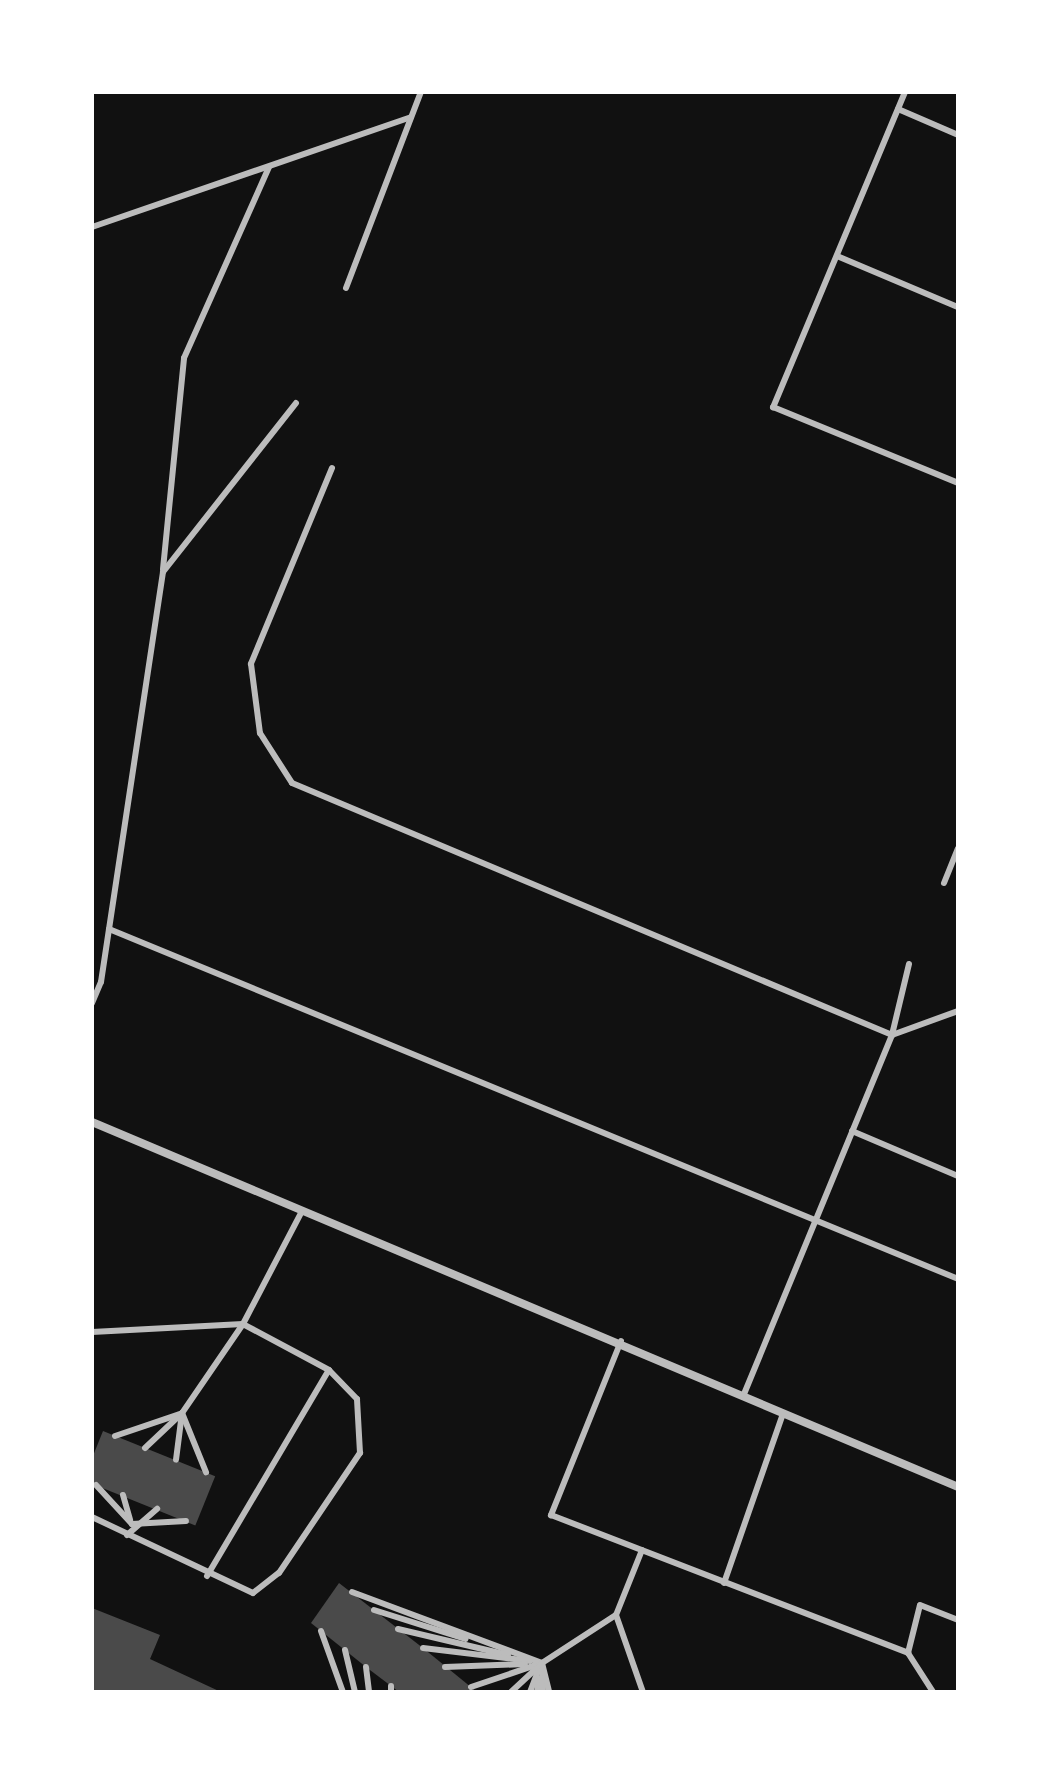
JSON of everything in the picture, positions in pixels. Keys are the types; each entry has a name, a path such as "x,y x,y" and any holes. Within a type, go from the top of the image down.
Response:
{"street":[{"path":"92,1122 621,1341 783,1414 958,1487"}],"lane":[{"path":"346,288 421,92"},
{"path":"905,92 773,407 958,483"},
{"path":"898,109 958,135"},
{"path":"92,227 411,117"},
{"path":"92,1003 102,976 163,572 184,358 269,167"},
{"path":"837,256 958,307"},
{"path":"163,572 296,403"},
{"path":"332,468 251,664 260,733 292,783 892,1035 958,1011"},
{"path":"944,883 958,849"},
{"path":"109,929 814,1223 958,1279"},
{"path":"743,1396 892,1035 909,964"},
{"path":"92,970 102,976"},
{"path":"852,1131 958,1176"},
{"path":"145,1448 182,1413 243,1324 302,1211"},
{"path":"92,1332 243,1324 329,1370 357,1399 360,1453 279,1573 253,1593 207,1576 92,1517"},
{"path":"621,1341 551,1515 908,1653 933,1692"},
{"path":"207,1576 329,1370"},
{"path":"115,1436 182,1413"},
{"path":"176,1460 182,1413"},
{"path":"182,1413 206,1472"},
{"path":"724,1583 783,1414"},
{"path":"96,1485 132,1524"},
{"path":"123,1495 132,1524"},
{"path":"127,1535 132,1524 157,1509"},
{"path":"132,1524 186,1521"},
{"path":"511,1692 542,1663 616,1615 642,1550"},
{"path":"352,1592 542,1663"},
{"path":"908,1653 920,1605 958,1620"},
{"path":"374,1610 542,1663"},
{"path":"616,1615 643,1692"},
{"path":"398,1629 542,1663"},
{"path":"321,1631 343,1692"},
{"path":"423,1648 542,1663"},
{"path":"345,1650 355,1692"},
{"path":"445,1667 542,1663"},
{"path":"471,1687 542,1663"},
{"path":"530,1692 542,1663"},
{"path":"542,1663 544,1692"},
{"path":"542,1663 544,1692"},
{"path":"366,1667 369,1692"}],"building":[{"path":"103,1431 215,1476 195,1525 92,1484 92,1458"},
{"path":"339,1583 477,1692 399,1692 366,1667 311,1623"},
{"path":"92,1608 160,1635 150,1659 221,1692 92,1692"}]}
